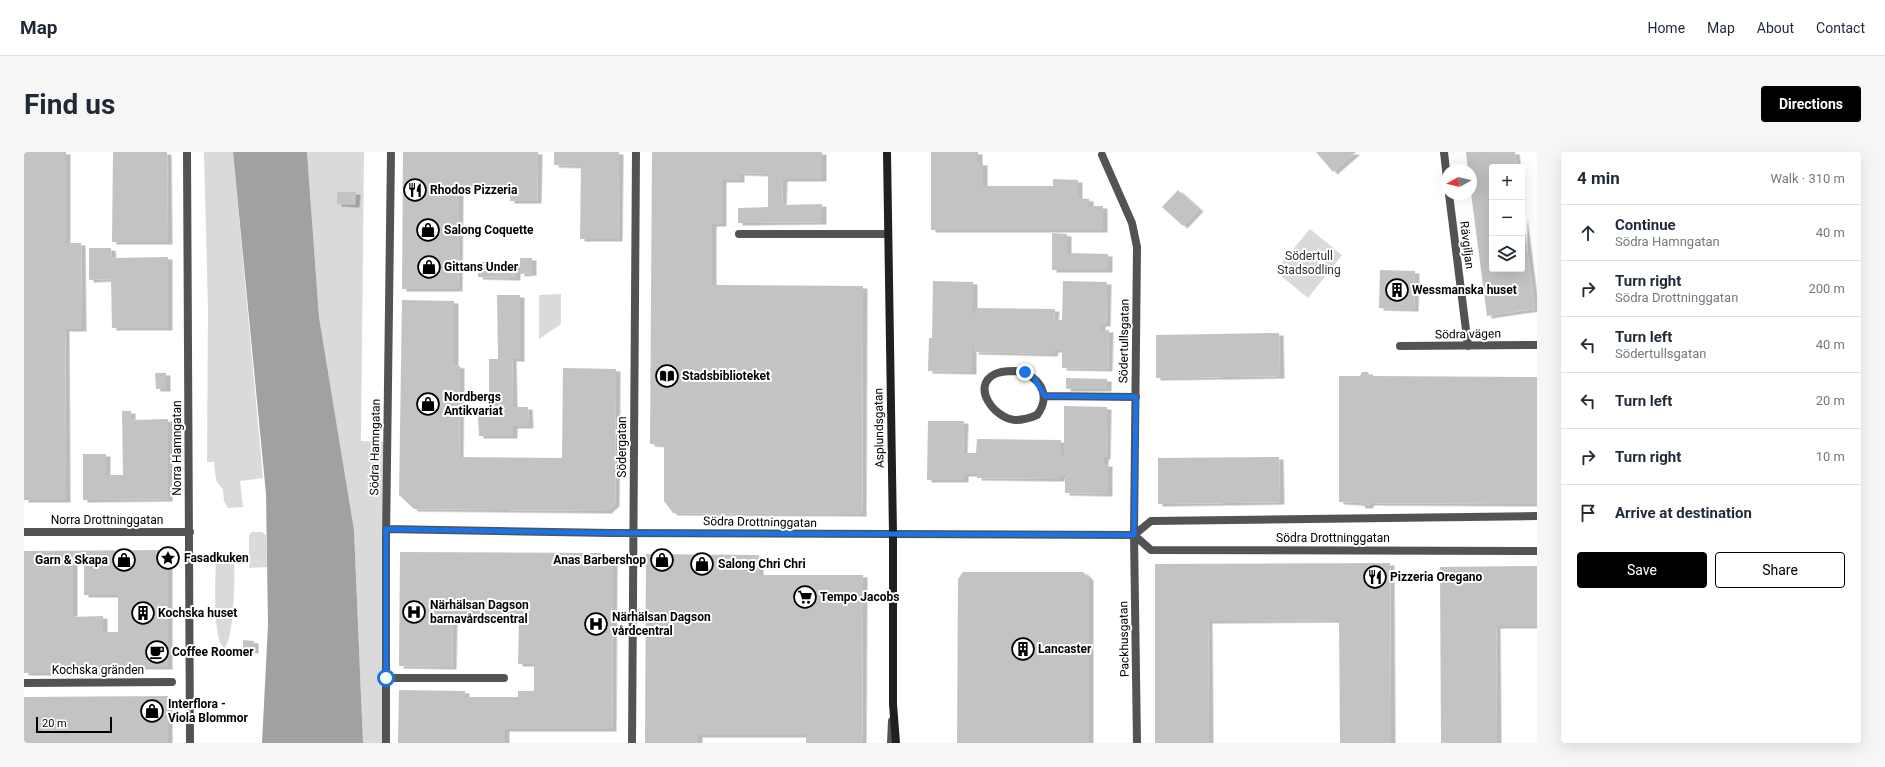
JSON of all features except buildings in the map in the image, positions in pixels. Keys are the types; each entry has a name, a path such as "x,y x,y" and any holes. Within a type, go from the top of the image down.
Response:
{"street":[{"name":"Norra Hamngatan","path":"187,152 190,743"},
{"name":"Södra Hamngatan","path":"386,743 386,529 391,152"},
{"name":"Södergatan","path":"632,743 636,152"},
{"name":"Asplundsgatan","path":"887,152 893,534 893,704 890,743"},
{"path":"1444,152 1445,164"},
{"name":"Södertullsgatan","path":"1102,155 1132,223 1137,247 1134,535"},
{"name":"Rävgiljan","path":"1450,200 1468,346"},
{"path":"739,234 888,234"},
{"name":"Södra vägen","path":"1400,346 1537,345"},
{"path":"1003,372 1025,372 1034,378 1045,396 1044,407 1037,415 1014,420 995,411 988,402 985,393 986,382 994,375 1003,372"},
{"path":"1045,396 1136,397"},
{"name":"Södra Drottninggatan","path":"386,529 633,533 1134,535 1151,521 1537,516"},
{"name":"Norra Drottninggatan","path":"24,532 190,532"},
{"name":"Södra Drottninggatan","path":"1134,535 1151,550 1537,551"},
{"name":"Packhusgatan","path":"1134,535 1137,743"},
{"path":"386,678 504,678"},
{"name":"Kochska gränden","path":"24,683 172,682"},
{"name":"Asplundsgatan","path":"893,704 896,743"}],"green space":[{"path":"204,152 233,152 263,478 240,481 243,507 228,508 224,501 223,490 216,480 214,462 207,462 208,309"},
{"path":"307,152 364,152 361,441 388,442 386,743 363,743 354,530 319,317"},
{"name":"Södertull Stadsodling","path":"1310,229 1342,255 1308,298 1275,271"},
{"path":"561,294 561,324 539,339 539,295"},
{"path":"252,532 262,532 266,535 267,567 249,568 249,535"},
{"path":"216,553 234,553 233,616 231,629 225,648 221,643 216,620"}],"shaded area":[{"path":"233,152 307,152 319,317 354,530 363,743 262,743 268,625 266,494"}],"place":[{"name":"Rhodos Pizzeria","path":"415,190"},
{"name":"Salong Coquette","path":"428,230"},
{"name":"Gittans Under","path":"429,267"},
{"name":"Wessmanska huset","path":"1397,290"},
{"name":"Stadsbiblioteket","path":"667,376"},
{"name":"Nordbergs Antikvariat","path":"428,404"},
{"name":"Fasadkuken","path":"168,558"},
{"name":"Garn & Skapa","path":"124,560"},
{"name":"Anas Barbershop","path":"662,560"},
{"name":"Salong Chri Chri","path":"702,564"},
{"name":"Pizzeria Oregano","path":"1375,577"},
{"name":"Tempo Jacobs","path":"805,597"},
{"name":"Närhälsan Dagson barnavårdscentral","path":"414,612"},
{"name":"Kochska huset","path":"143,613"},
{"name":"Närhälsan Dagson vårdcentral","path":"596,624"},
{"name":"Lancaster","path":"1023,649"},
{"name":"Coffee Roomer","path":"157,652"},
{"name":"Interflora - Viola Blommor","path":"152,711"}],"route":[{"path":"386,678 386,529 856,535 1134,535 1136,397 1045,396 1034,378 1025,372"}]}
